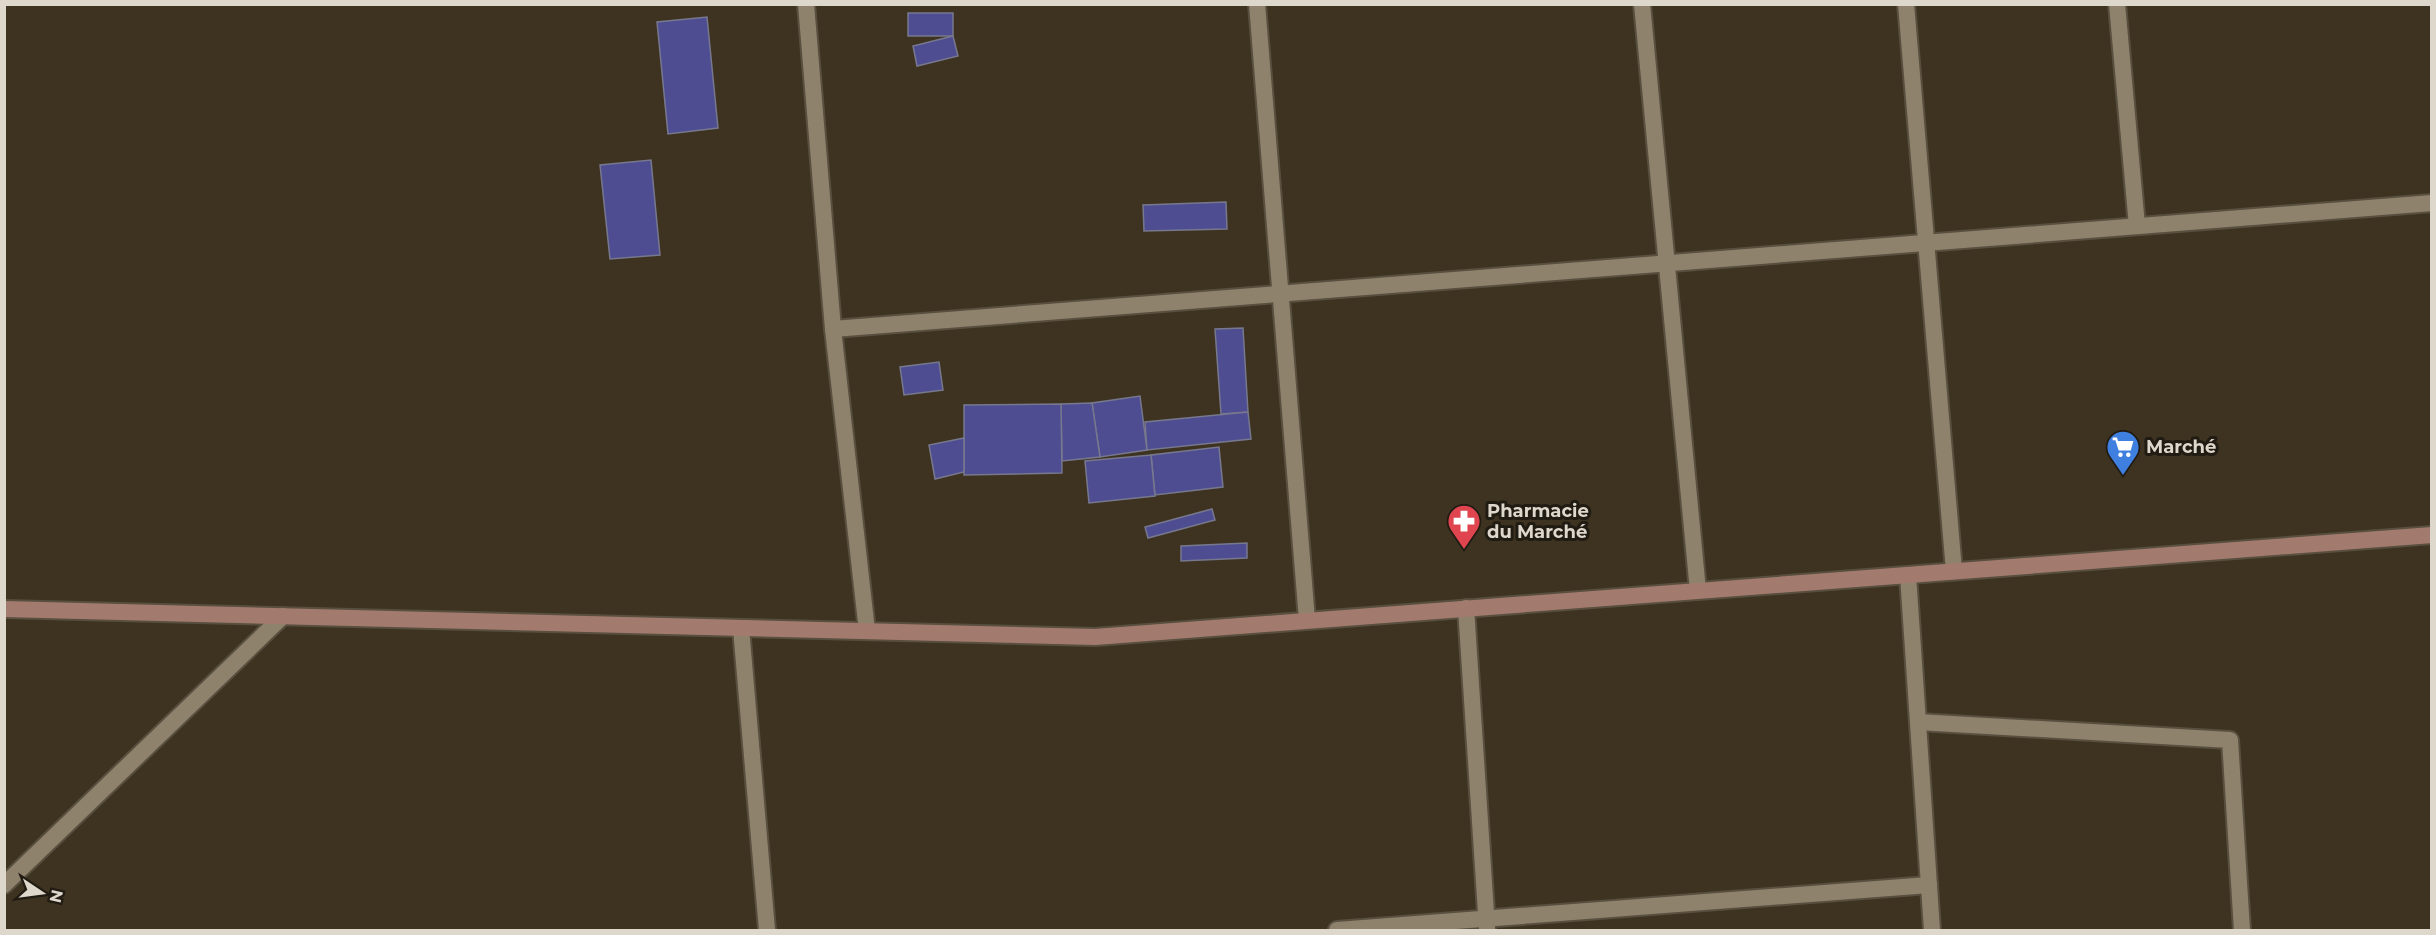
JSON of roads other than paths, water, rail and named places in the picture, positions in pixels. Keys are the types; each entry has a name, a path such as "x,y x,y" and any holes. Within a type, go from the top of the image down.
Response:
{"main road":[{"path":"4,609 1095,637 2432,536"}],"street":[{"path":"806,4 833,329 867,631"},
{"path":"1257,4 1308,620"},
{"path":"1642,4 1698,591"},
{"path":"1906,4 1954,571"},
{"path":"2117,4 2137,226"},
{"path":"833,329 2432,203"},
{"path":"1908,575 1932,930"},
{"path":"1466,608 1487,925"},
{"path":"4,885 283,616"},
{"path":"741,628 767,930"},
{"path":"1918,722 2230,740 2242,930"},
{"path":"1337,930 1487,925 1929,885"}],"place":[{"name":"Marché","path":"2123,476"},
{"name":"Pharmacie du Marché","path":"1464,550"}]}
